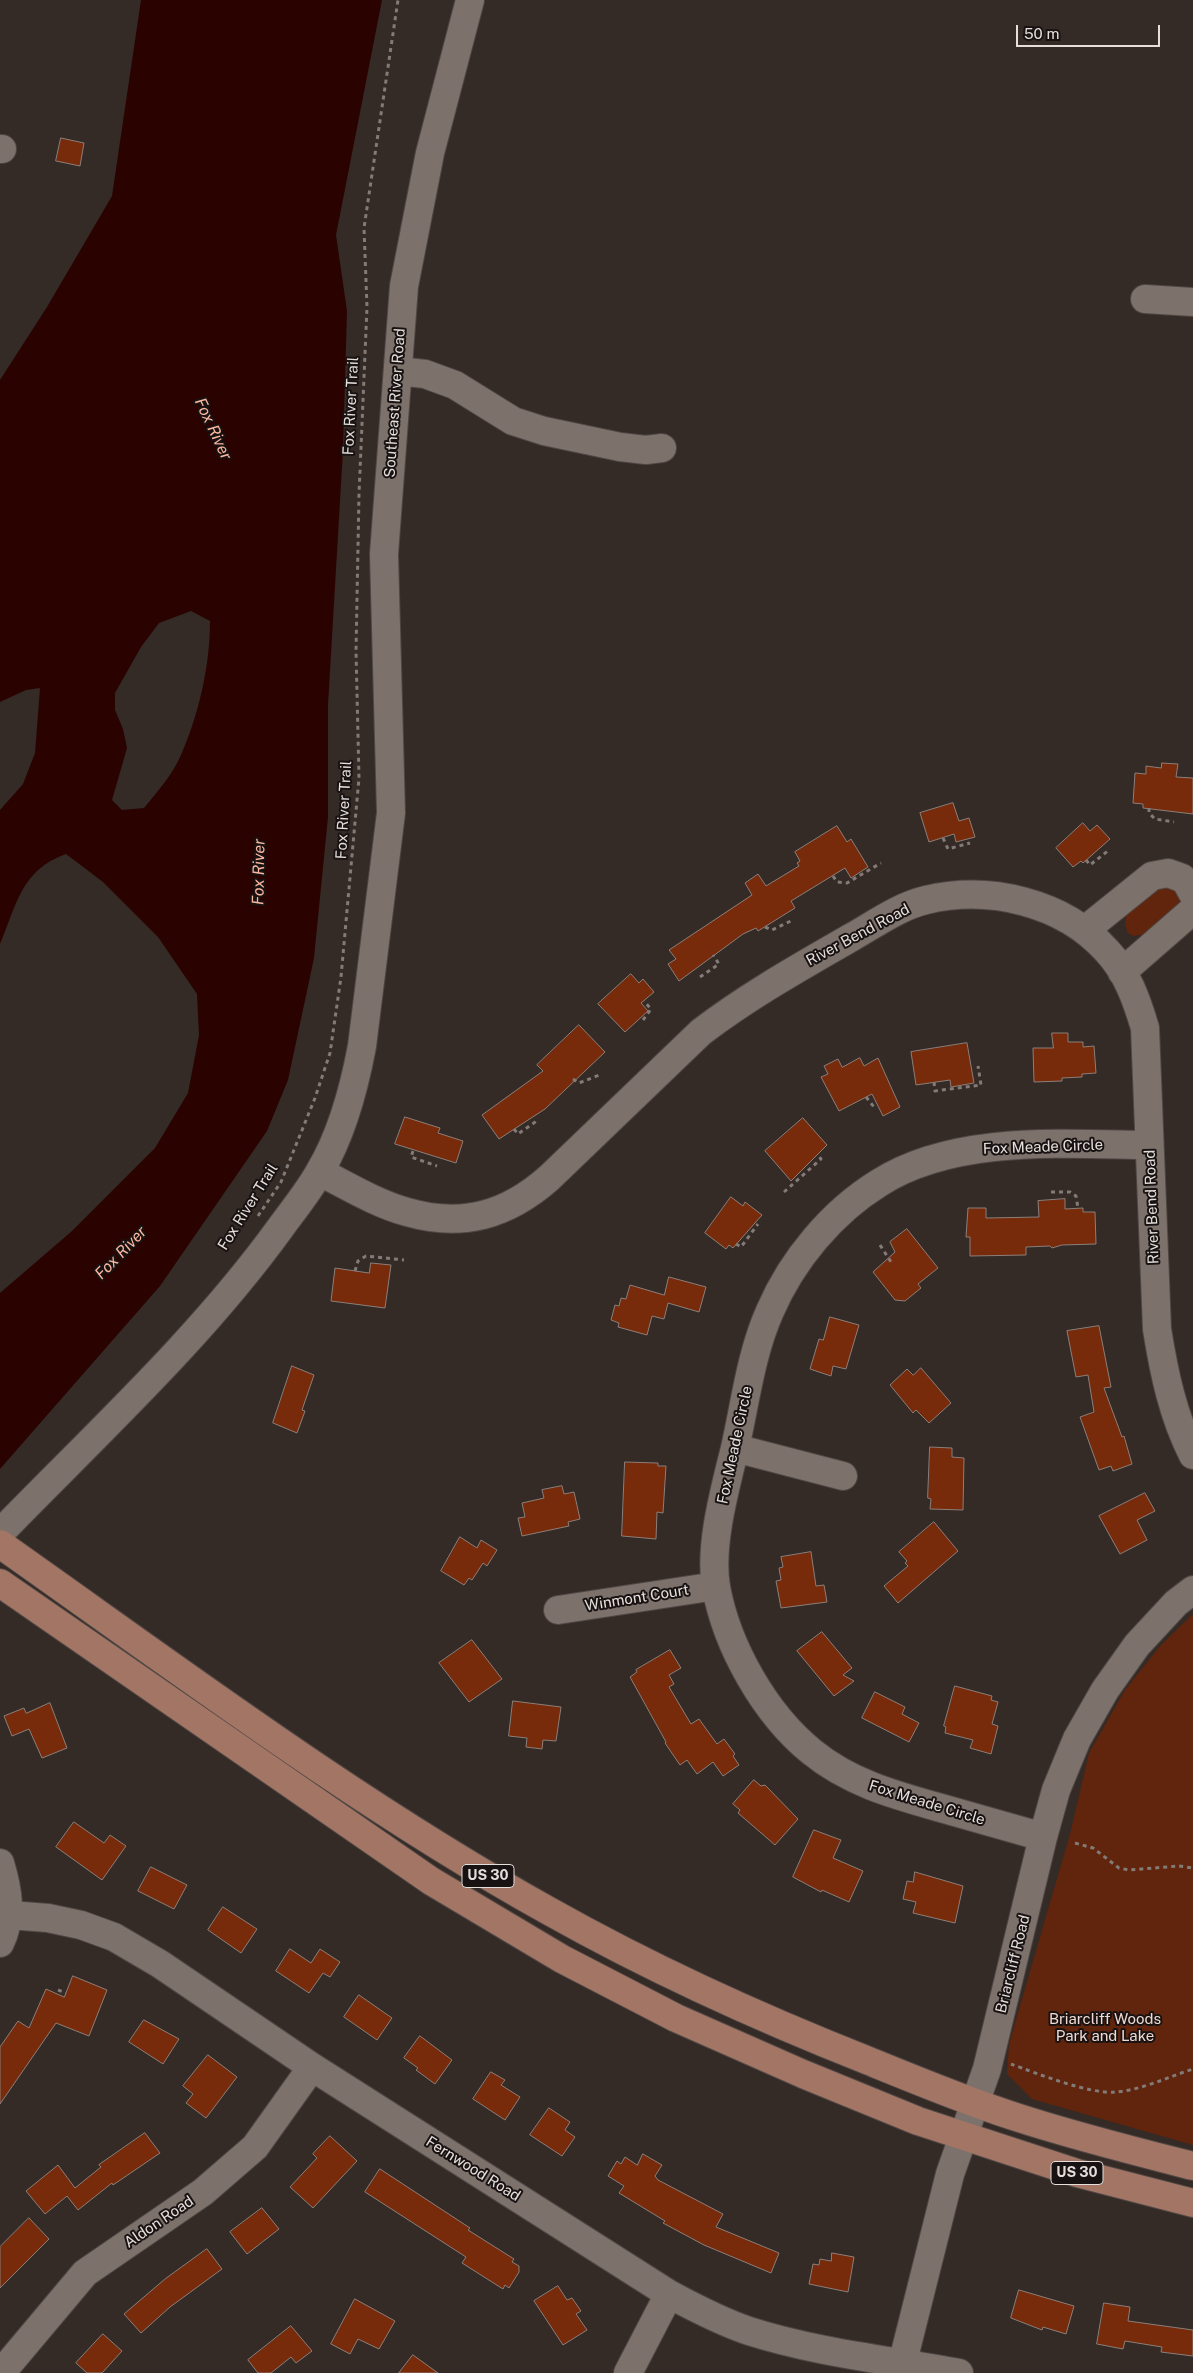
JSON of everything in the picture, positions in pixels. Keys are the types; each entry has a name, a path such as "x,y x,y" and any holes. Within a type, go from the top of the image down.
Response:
{"main road":[{"name":"US 30","path":"0,1544 366,1800 473,1867 550,1912 630,1954 720,1998 809,2037 974,2103 1116,2146 1193,2166"},
{"name":"US 30","path":"0,1583 431,1881 562,1959 685,2022 812,2078 962,2136 1078,2173 1193,2203"}],"street":[{"name":"Southeast River Road","path":"0,1533 190,1338 254,1265 320,1172 344,1115 356,1077 391,813 384,554 404,286 430,153 470,0"},
{"path":"1145,299 1193,302"},
{"path":"398,371 425,374 456,385 513,421 544,431 620,448 646,450 662,448"},
{"path":"1085,930 1152,876 1168,873 1182,878 1193,894"},
{"name":"River Bend Road","path":"320,1172 406,1212 432,1218 461,1218 509,1207 530,1194 549,1178 676,1056 728,1012 764,988 892,915 924,900 950,895 985,895 1002,896 1030,903 1052,912 1085,930 1108,951 1136,998 1145,1028 1157,1329 1172,1402 1183,1435 1193,1455"},
{"path":"1122,972 1193,910"},
{"name":"Fox Meade Circle","path":"1042,1837 891,1794 853,1779 812,1752 788,1729 739,1659 716,1586 719,1524 723,1493 735,1448 748,1385 769,1313 782,1287 800,1259 825,1227 855,1200 880,1182 905,1169 940,1156 1027,1145 1149,1145"},
{"path":"735,1448 843,1476"},
{"name":"Winmont Court","path":"558,1610 716,1586"},
{"name":"Briarcliff Road","path":"901,2368 962,2136 987,2069 1042,1837 1060,1781 1088,1718 1137,1645 1176,1603 1193,1590"},
{"path":"0,1862 7,1885 9,1915 0,1943"},
{"name":"Fernwood Road","path":"9,1915 48,1918 82,1925 114,1938 160,1964 312,2067 670,2294 696,2308 748,2330 836,2353 901,2368 959,2373"},
{"name":"Aldon Road","path":"1,2373 84,2274 203,2192 255,2147 312,2067"},
{"path":"628,2373 670,2294"}],"path":[{"name":"Fox River Trail","path":"253,1223 281,1182 315,1098 330,1053 341,977 359,778 356,651 358,494 367,307 364,228 398,0"},
{"path":"1149,808 1149,813 1155,819 1174,822"},
{"path":"943,838 948,849 970,843"},
{"path":"1086,860 1090,865 1109,850"},
{"path":"833,876 837,882 842,884 881,864"},
{"path":"765,927 768,930 777,929 793,920"},
{"path":"700,977 719,964 713,955"},
{"path":"642,1020 651,1009 644,1001"},
{"path":"934,1082 935,1091 981,1085 978,1066"},
{"path":"573,1079 579,1083 602,1074"},
{"path":"866,1097 874,1107"},
{"path":"514,1129 518,1134 538,1120"},
{"path":"413,1152 411,1157 437,1166"},
{"path":"784,1192 821,1159 818,1155"},
{"path":"1051,1192 1070,1192 1076,1196 1078,1208"},
{"path":"736,1244 741,1247 758,1224"},
{"path":"880,1245 891,1262"},
{"path":"355,1271 358,1261 366,1256 404,1260"},
{"path":"1075,1843 1092,1848 1119,1868 1173,1866 1193,1868"},
{"path":"58,1990 66,1993"},
{"path":"1010,2064 1087,2089 1114,2093 1138,2088 1193,2069"}],"green space":[{"path":"1172,883 1181,899 1177,906 1146,934 1133,936 1128,933 1125,926 1129,911 1157,886"},
{"name":"Briarcliff Woods Park and Lake","path":"1193,1614 1193,2145 1032,2099 1007,2074 1009,2044 1070,1834 1089,1753 1125,1690 1160,1646"}],"water":[{"name":"Fox River","path":"141,0 382,0 336,235 347,311 343,450 328,705 328,817 314,958 288,1080 267,1131 160,1286 0,1469 0,1293 72,1231 155,1148 188,1093 199,1035 197,994 158,937 103,882 66,854 39,869 30,879 16,902 0,944 0,810 23,784 35,753 40,688 26,690 0,702 0,380 47,307 112,196","holes":["191,611 210,621 208,655 202,690 193,723 178,762 144,808 122,810 112,800 127,748 123,729 115,710 115,693 141,647 159,623"]}],"building":[{"path":"61,138 84,143 80,166 56,161"},
{"path":"1162,763 1178,764 1176,777 1193,778 1193,814 1143,808 1143,804 1133,803 1135,773 1146,774 1146,766 1161,768"},
{"path":"953,803 959,821 969,818 975,837 956,842 954,834 929,842 920,813"},
{"path":"1083,823 1090,831 1097,825 1110,839 1083,863 1081,861 1073,867 1056,848"},
{"path":"837,826 847,842 851,839 868,867 851,878 845,868 791,901 795,908 758,931 756,928 743,934 679,981 668,964 676,959 669,950 752,895 745,883 758,874 766,886 799,866 797,863 800,861 795,852"},
{"path":"631,974 639,983 643,979 654,992 641,1003 648,1011 625,1032 598,1004"},
{"path":"579,1025 605,1052 545,1109 499,1139 482,1115 543,1071 537,1065"},
{"path":"1052,1033 1068,1033 1068,1042 1083,1042 1083,1047 1094,1046 1096,1073 1082,1074 1082,1077 1062,1078 1062,1081 1034,1082 1033,1048 1053,1048"},
{"path":"967,1043 974,1083 951,1087 950,1080 916,1085 911,1052"},
{"path":"860,1058 864,1066 878,1058 900,1107 883,1116 872,1094 839,1111 821,1077 828,1074 824,1066 838,1059 842,1067"},
{"path":"405,1117 440,1128 438,1133 463,1141 456,1163 395,1144"},
{"path":"803,1118 827,1145 791,1181 765,1151"},
{"path":"731,1197 743,1206 745,1202 762,1215 733,1248 729,1245 726,1249 705,1233"},
{"path":"1065,1199 1065,1209 1083,1208 1083,1212 1095,1212 1096,1244 1062,1245 1052,1248 1050,1246 1026,1247 1026,1255 970,1256 970,1237 966,1237 968,1208 986,1208 986,1218 1039,1217 1038,1201"},
{"path":"907,1229 938,1268 918,1284 921,1288 905,1301 895,1300 873,1272 895,1252 890,1242"},
{"path":"371,1263 391,1265 385,1308 331,1301 335,1268 369,1273"},
{"path":"669,1277 706,1287 699,1312 668,1303 664,1319 652,1316 647,1335 618,1327 619,1323 611,1320 615,1305 619,1306 621,1298 626,1299 630,1285 664,1295"},
{"path":"830,1317 859,1325 846,1369 833,1366 831,1376 810,1369 819,1339 823,1340"},
{"path":"1099,1326 1111,1387 1104,1388 1122,1437 1124,1436 1132,1464 1113,1471 1111,1466 1099,1470 1080,1417 1094,1412 1088,1375 1076,1377 1067,1331"},
{"path":"292,1366 314,1375 302,1410 305,1411 297,1433 273,1423"},
{"path":"921,1368 951,1403 929,1423 916,1410 913,1413 890,1385 907,1369 913,1375"},
{"path":"930,1447 952,1448 952,1457 964,1458 963,1510 930,1509 931,1499 928,1498"},
{"path":"625,1462 658,1463 658,1466 666,1466 663,1513 657,1512 656,1539 622,1536"},
{"path":"562,1486 564,1494 574,1492 580,1519 568,1522 569,1526 522,1536 518,1518 525,1517 522,1503 544,1498 542,1490"},
{"path":"1145,1493 1155,1511 1137,1520 1147,1540 1120,1554 1099,1516"},
{"path":"934,1522 958,1551 898,1603 884,1586 908,1566 905,1563 907,1561 899,1552"},
{"path":"460,1537 477,1548 481,1540 497,1550 487,1566 483,1563 472,1580 469,1578 464,1585 441,1571"},
{"path":"811,1552 816,1586 824,1585 827,1602 781,1608 776,1581 781,1580 779,1568 783,1567 781,1557"},
{"path":"822,1632 852,1668 843,1675 854,1681 834,1696 797,1651"},
{"path":"472,1640 502,1679 469,1702 439,1663"},
{"path":"670,1650 681,1668 669,1675 674,1684 669,1687 691,1724 699,1719 717,1744 724,1739 735,1754 733,1756 739,1765 723,1776 713,1762 697,1774 687,1760 680,1765 665,1743 630,1677 637,1672 636,1670"},
{"path":"955,1686 992,1696 991,1700 998,1702 992,1724 998,1726 991,1754 970,1748 973,1740 945,1733 946,1727 944,1726"},
{"path":"875,1692 905,1707 902,1714 919,1723 909,1742 862,1718"},
{"path":"513,1701 561,1707 556,1741 543,1740 542,1749 526,1747 527,1738 509,1736"},
{"path":"50,1703 67,1748 42,1758 29,1729 12,1736 4,1716 24,1708 26,1713"},
{"path":"754,1780 761,1786 765,1785 798,1819 775,1845 738,1813 740,1810 733,1804"},
{"path":"74,1822 104,1843 110,1835 126,1846 102,1880 56,1847"},
{"path":"814,1830 841,1840 833,1858 863,1871 849,1902 822,1890 821,1892 793,1877"},
{"path":"151,1867 187,1885 174,1909 138,1891"},
{"path":"915,1872 963,1886 955,1923 913,1913 916,1902 903,1899 907,1881 913,1882"},
{"path":"223,1907 257,1929 241,1953 208,1930"},
{"path":"290,1949 311,1963 320,1949 340,1962 330,1977 323,1973 309,1993 276,1971"},
{"path":"73,1976 107,1990 89,2036 56,2023 0,2104 0,2047 18,2021 29,2028 46,1989 64,1997"},
{"path":"359,1995 392,2018 377,2040 344,2017"},
{"path":"144,2020 179,2039 163,2064 129,2042"},
{"path":"420,2036 452,2060 435,2084 404,2058"},
{"path":"208,2055 237,2077 206,2118 186,2103 193,2094 183,2086"},
{"path":"491,2072 505,2080 501,2085 520,2097 505,2120 473,2099"},
{"path":"549,2108 570,2122 565,2130 575,2137 562,2156 530,2135"},
{"path":"145,2133 160,2153 113,2185 112,2183 78,2210 67,2196 45,2214 26,2191 58,2165 75,2188 101,2167 99,2165"},
{"path":"330,2136 357,2161 313,2208 290,2187 317,2158 313,2154"},
{"path":"643,2154 662,2165 655,2176 658,2180 723,2214 716,2227 779,2253 771,2273 704,2245 663,2223 665,2221 619,2193 624,2186 608,2176 617,2161 621,2164 625,2157 637,2165"},
{"path":"380,2169 470,2228 468,2230 514,2259 512,2262 519,2266 519,2272 509,2288 505,2285 503,2289 462,2263 466,2257 365,2192"},
{"path":"262,2208 279,2229 247,2254 230,2232"},
{"path":"29,2218 49,2239 0,2288 0,2247"},
{"path":"207,2249 222,2269 170,2307 141,2333 124,2314 165,2279"},
{"path":"832,2253 854,2257 848,2292 809,2284 813,2264 819,2265 820,2259 831,2261"},
{"path":"558,2286 567,2300 572,2298 581,2311 576,2314 587,2330 563,2345 534,2301"},
{"path":"1019,2290 1074,2306 1066,2334 1043,2327 1042,2330 1011,2318"},
{"path":"355,2299 395,2321 379,2349 358,2339 350,2354 331,2344"},
{"path":"1104,2303 1130,2307 1128,2321 1193,2330 1193,2356 1161,2352 1162,2347 1125,2341 1123,2349 1097,2344"},
{"path":"291,2326 312,2351 296,2363 291,2357 271,2373 258,2373 248,2360"},
{"path":"103,2334 122,2351 102,2373 87,2373 76,2363"},
{"path":"413,2355 438,2373 399,2373"}]}
